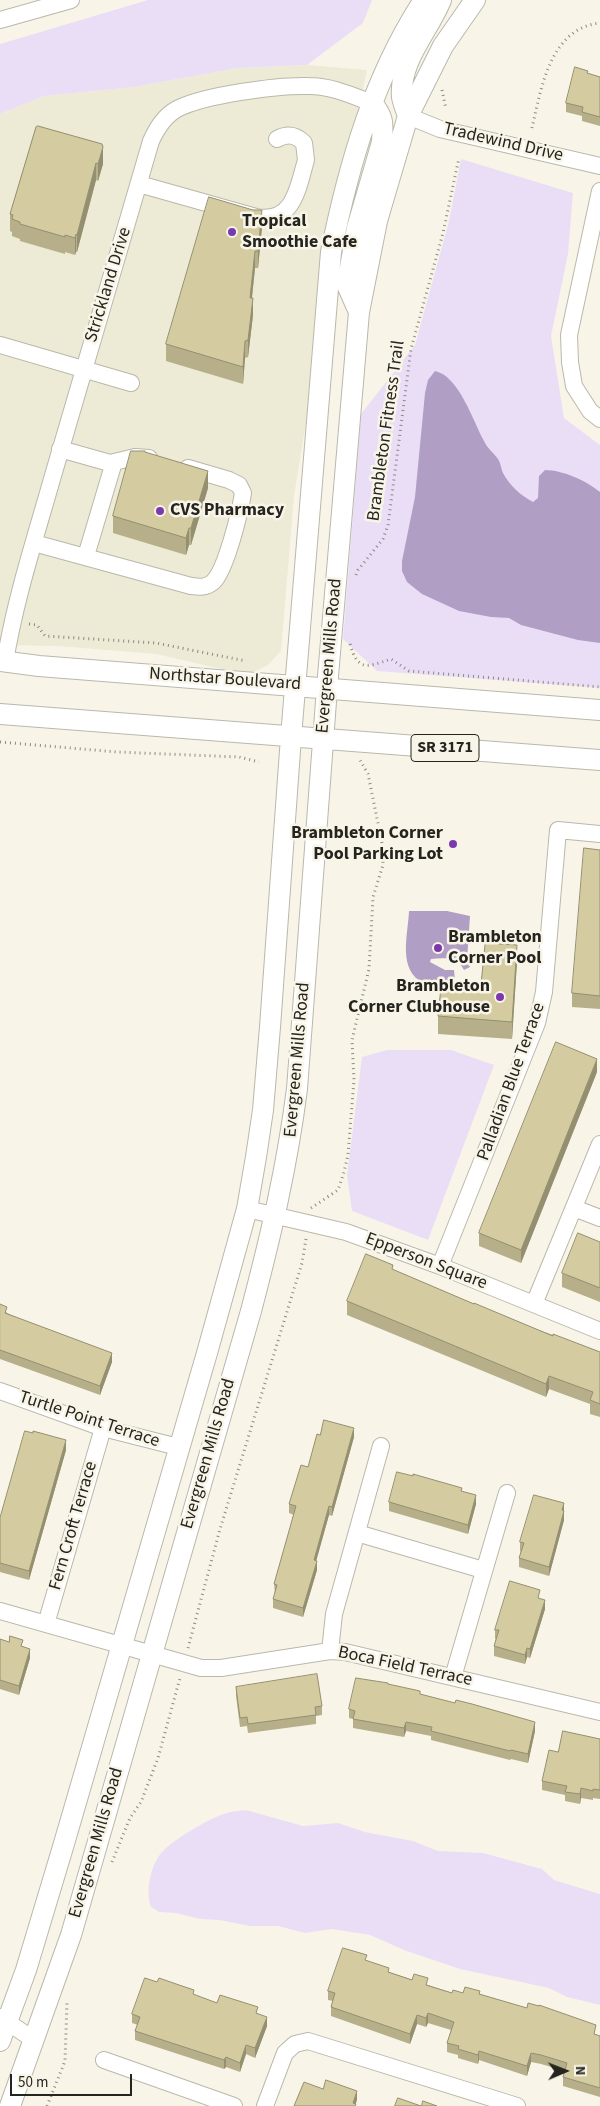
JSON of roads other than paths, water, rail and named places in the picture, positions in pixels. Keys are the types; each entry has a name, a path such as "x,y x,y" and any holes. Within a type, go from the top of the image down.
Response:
{"main road":[{"name":"Evergreen Mills Road","path":"0,2041 4,2019 26,1970 64,1847 247,1209 264,1100 295,685 331,252 340,208 372,103 389,60 407,25 424,0"},
{"path":"408,116 402,98 403,79 410,60 441,0"},
{"name":"Evergreen Mills Road","path":"10,2106 71,1935 251,1311 276,1217 290,1148 297,1089 323,738 359,312 377,221 408,116 443,46 475,0"},
{"path":"359,312 347,284 360,219 382,142 383,127 381,114 372,103"},
{"name":"Northstar Boulevard","path":"2,662 600,710"},
{"name":"SR 3171","path":"0,714 600,760"}],"street":[{"path":"0,20 71,0"},
{"name":"Strickland Drive","path":"2,662 11,622 83,369 152,141 158,128 166,117 194,102 259,89 309,86 336,90 372,103"},
{"name":"Tradewind Drive","path":"408,116 440,129 600,166"},
{"path":"139,184 261,218 273,218 292,203 306,160 306,147 295,136 277,139"},
{"path":"600,191 569,335 570,362 574,386 590,411 600,419"},
{"path":"0,345 131,383"},
{"path":"34,543 191,586 203,587 212,583 219,576 241,503 243,494 239,485 229,480 165,461 135,456 114,462 60,449"},
{"path":"86,556 114,462"},
{"name":"Palladian Blue Terrace","path":"440,1266 537,1023 544,992 558,830 600,834"},
{"path":"534,1304 600,1144"},
{"path":"574,1208 600,1218"},
{"name":"Epperson Square","path":"247,1209 346,1232 440,1266 600,1331"},
{"name":"Turtle Point Terrace","path":"0,1391 103,1428 178,1447"},
{"name":"Fern Croft Terrace","path":"46,1624 103,1428"},
{"path":"330,1651 334,1614 381,1446"},
{"path":"453,1677 507,1493"},
{"path":"357,1533 483,1570"},
{"name":"Boca Field Terrace","path":"0,1611 201,1668 221,1668 330,1651 363,1655 600,1712"},
{"path":"4,2019 34,2040"},
{"path":"265,2106 285,2053 295,2044 308,2041 497,2103 517,2106"},
{"path":"104,2060 234,2106"}],"place":[{"name":"Tropical Smoothie Cafe","path":"232,232"},
{"name":"CVS Pharmacy","path":"160,511"},
{"name":"Brambleton Corner Pool Parking Lot","path":"453,844"},
{"name":"Brambleton Corner Pool","path":"438,948"},
{"name":"Brambleton Corner Clubhouse","path":"500,997"}]}
